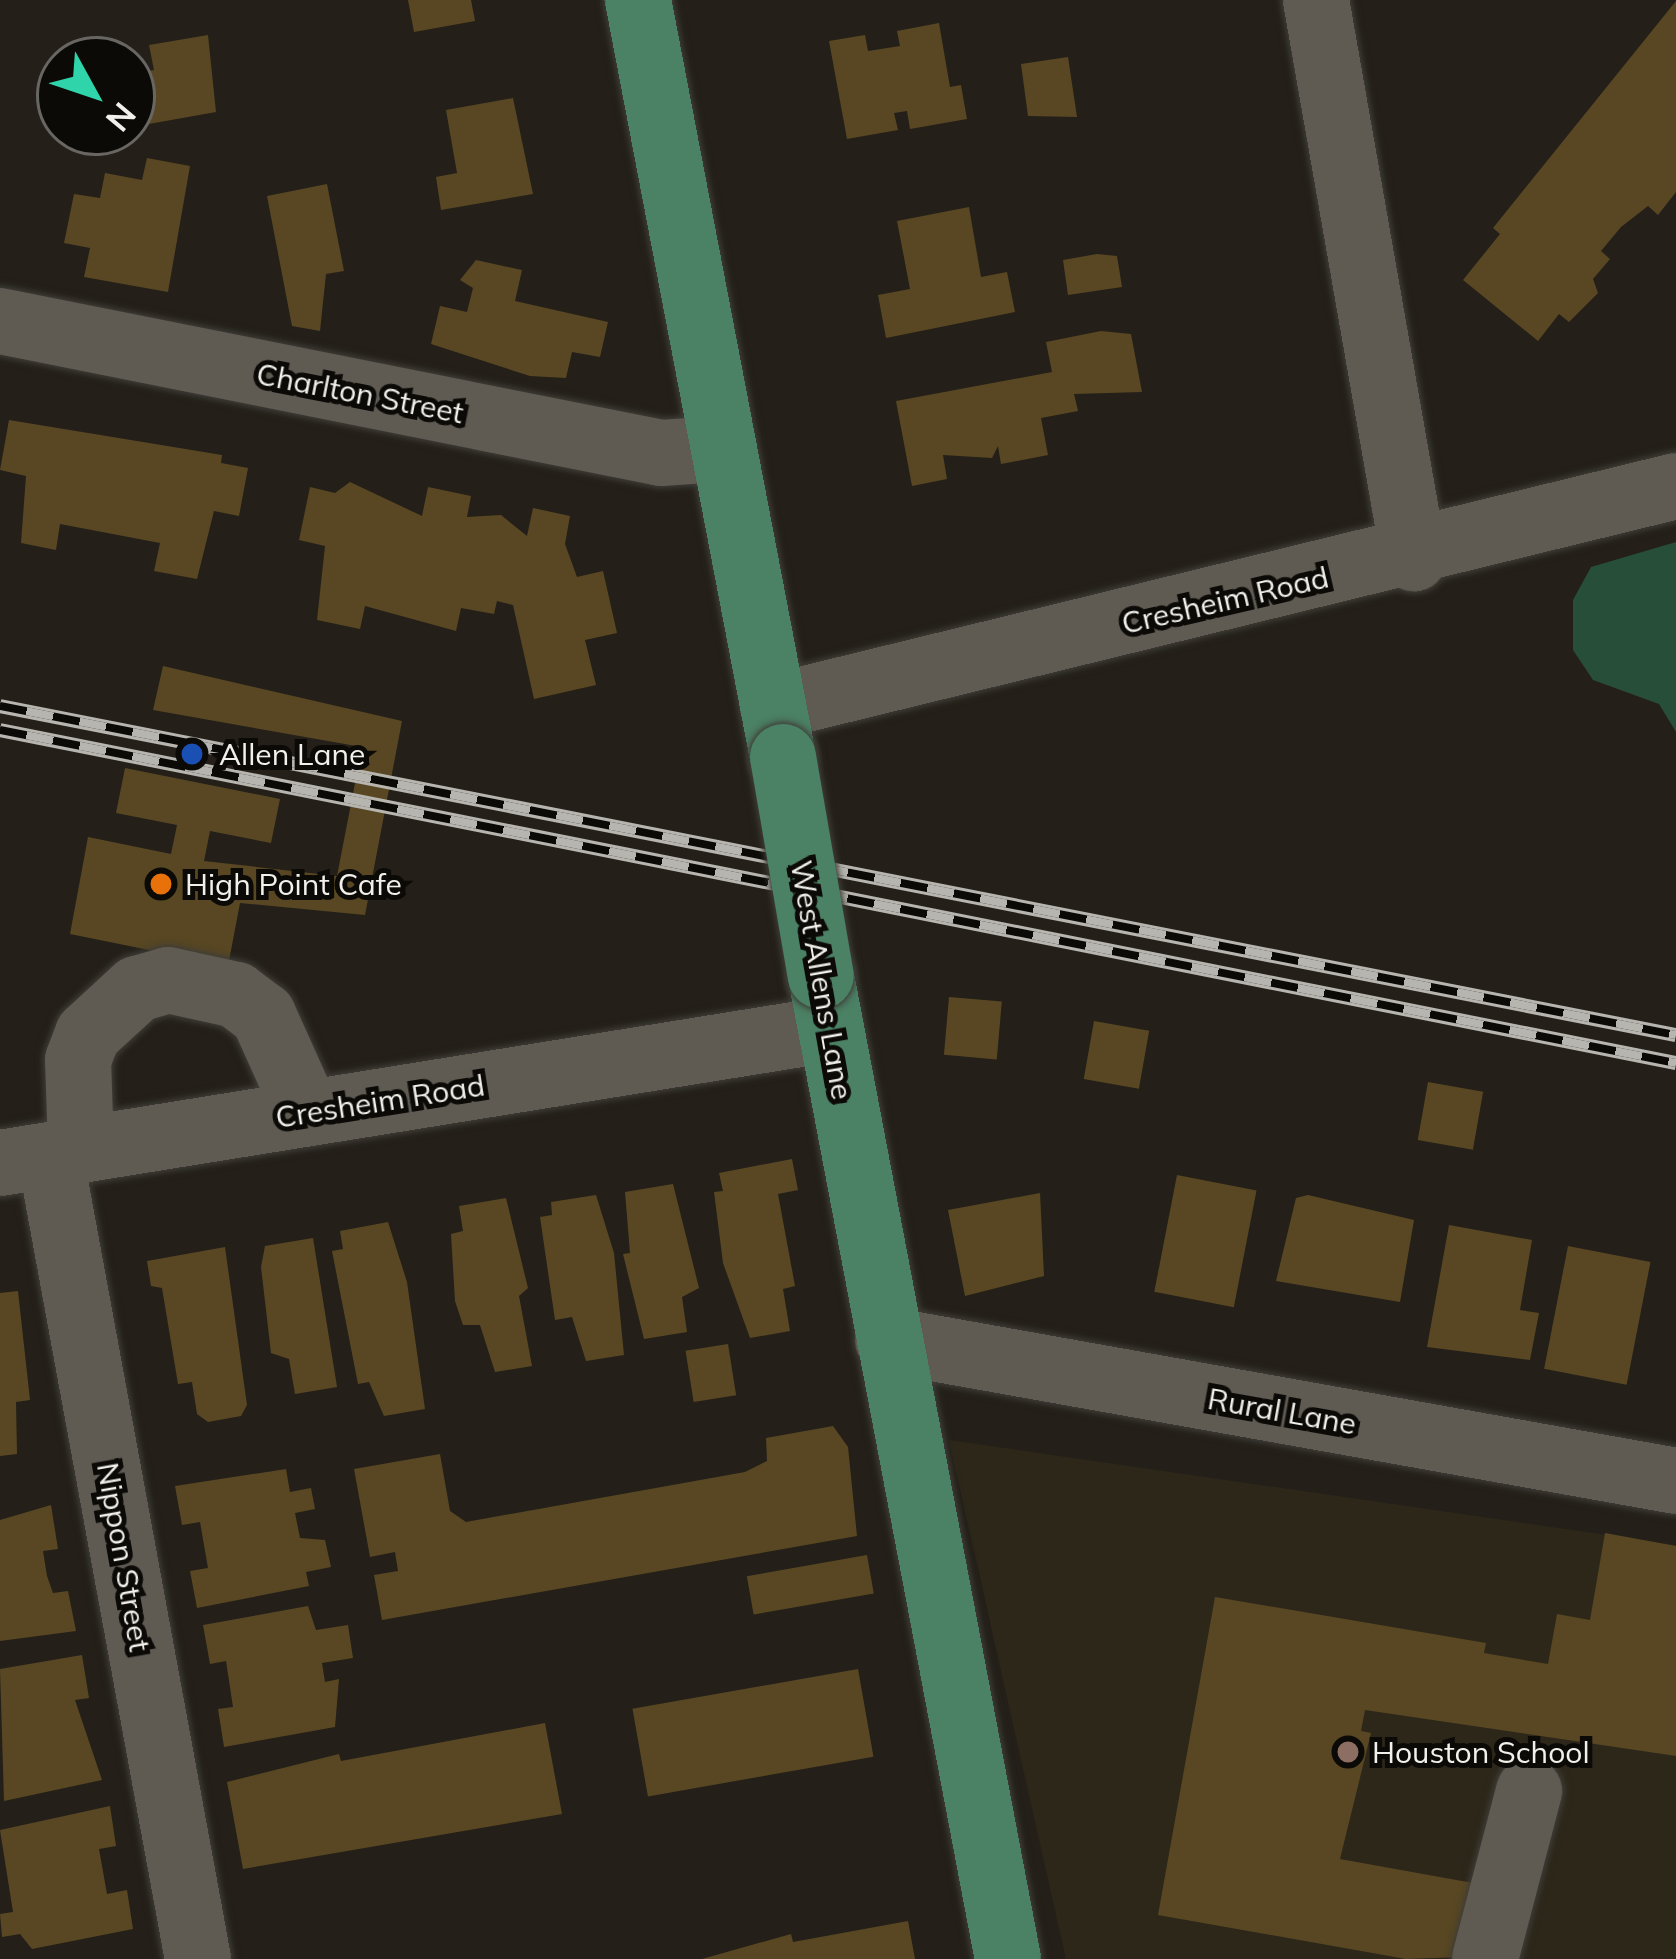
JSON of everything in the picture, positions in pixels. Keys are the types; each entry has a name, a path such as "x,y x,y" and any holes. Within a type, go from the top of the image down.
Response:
{"main road":[{"name":"West Allens Lane","path":"638,0 1008,1959"}],"street":[{"path":"1316,0 1414,558"},
{"name":"Charlton Street","path":"0,321 661,453 721,449"},
{"name":"Cresheim Road","path":"778,732 1676,486"},
{"name":"Nippon Street","path":"198,1959 44,1156 88,1034 137,989 168,980 236,994 263,1015 307,1113"},
{"name":"Cresheim Road","path":"44,1156 307,1113 826,1002"},
{"name":"Rural Lane","path":"888,1340 1676,1481"},
{"path":"1485,1959 1529,1791"}],"shaded area":[{"name":"Houston School","path":"949,1440 1676,1545 1676,1959 1066,1959"}],"green space":[{"path":"1676,542 1676,732 1659,704 1593,680 1573,650 1573,600 1591,567"}],"building":[{"path":"408,0 471,0 475,21 414,32"},
{"path":"1676,1 1676,192 1658,215 1648,206 1621,227 1601,251 1610,259 1593,279 1598,293 1569,322 1559,314 1538,341 1463,280 1500,234 1493,228"},
{"path":"939,23 950,87 961,85 967,119 910,129 907,111 894,113 898,130 847,139 829,41 865,35 868,51 900,46 897,31"},
{"path":"208,35 216,112 156,123 156,44"},
{"path":"1068,57 1077,117 1028,116 1021,64"},
{"path":"513,98 533,194 441,210 436,177 457,173 446,110"},
{"path":"147,158 190,166 168,292 84,277 90,248 64,243 74,194 100,198 105,173 142,180"},
{"path":"327,184 344,271 326,274 320,331 292,326 267,196"},
{"path":"969,207 981,277 1007,272 1015,312 886,338 878,295 910,289 897,221"},
{"path":"1117,256 1122,287 1068,295 1063,260"},
{"path":"476,260 522,270 515,301 608,322 600,357 572,352 566,378 530,376 431,344 440,306 467,312 473,288 460,280"},
{"path":"1101,331 1131,334 1142,392 1074,394 1078,411 1041,418 1048,455 1001,464 998,446 992,458 943,455 947,479 912,486 896,401 1052,372 1046,342"},
{"path":"9,420 222,455 221,463 248,468 239,516 214,511 197,579 154,571 160,543 60,524 56,550 21,543 26,476 0,470"},
{"path":"350,482 422,516 428,487 471,496 467,517 501,515 527,536 533,508 570,516 565,544 577,577 603,571 617,633 585,640 596,685 534,699 513,605 497,601 494,614 461,608 456,631 365,606 360,629 317,620 325,546 299,540 310,487 335,493"},
{"path":"163,666 402,721 365,915 240,903 228,966 70,934 88,837 171,854 177,825 116,813 125,768 280,799 271,843 210,831 204,861 337,876 362,747 153,710"},
{"path":"949,997 1002,1002 997,1059 944,1055"},
{"path":"1094,1021 1149,1031 1139,1089 1084,1079"},
{"path":"1428,1082 1483,1092 1473,1150 1418,1140"},
{"path":"792,1159 798,1190 778,1194 795,1286 783,1289 790,1331 750,1338 723,1263 714,1192 723,1191 719,1173"},
{"path":"1177,1175 1257,1190 1234,1307 1154,1292"},
{"path":"673,1184 699,1288 682,1297 687,1332 644,1339 623,1254 630,1253 625,1192"},
{"path":"1040,1193 1044,1276 965,1296 948,1210"},
{"path":"596,1195 614,1253 624,1355 586,1361 572,1317 555,1320 540,1217 552,1215 551,1202"},
{"path":"1308,1195 1414,1220 1400,1302 1276,1281 1296,1198"},
{"path":"506,1198 528,1288 519,1296 532,1366 495,1372 480,1325 463,1325 455,1301 451,1234 463,1231 459,1206"},
{"path":"388,1222 407,1282 425,1409 384,1416 369,1382 358,1384 332,1251 343,1249 340,1231"},
{"path":"1449,1225 1532,1240 1520,1310 1539,1313 1530,1360 1427,1347"},
{"path":"313,1238 337,1387 295,1394 289,1359 271,1353 261,1267 265,1246"},
{"path":"1568,1246 1650,1262 1627,1385 1544,1369"},
{"path":"225,1247 247,1405 241,1416 208,1422 197,1414 192,1382 178,1384 162,1288 151,1286 147,1261"},
{"path":"18,1291 30,1400 16,1402 17,1454 0,1456 0,1293"},
{"path":"728,1344 736,1395 694,1402 686,1351"},
{"path":"833,1426 848,1447 857,1536 382,1620 374,1575 398,1571 395,1552 370,1557 354,1469 440,1454 450,1511 466,1522 745,1472 767,1461 766,1438"},
{"path":"286,1469 290,1492 311,1488 315,1509 295,1513 300,1538 325,1540 331,1567 306,1572 309,1586 197,1608 190,1571 208,1568 200,1522 182,1525 175,1486"},
{"path":"51,1505 58,1549 43,1551 47,1576 53,1593 68,1591 76,1631 0,1641 0,1520"},
{"path":"1605,1533 1676,1546 1676,1756 1365,1710 1361,1731 1371,1733 1340,1859 1473,1883 1460,1957 1406,1959 1158,1915 1215,1597 1486,1643 1484,1653 1548,1664 1557,1614 1590,1620"},
{"path":"867,1555 874,1593 754,1615 747,1576"},
{"path":"308,1606 316,1630 348,1625 353,1658 322,1663 325,1682 339,1679 335,1727 224,1747 218,1709 233,1707 226,1661 210,1664 203,1625"},
{"path":"82,1655 89,1698 75,1700 102,1780 4,1801 0,1669"},
{"path":"858,1669 873,1757 648,1796 632,1709"},
{"path":"545,1723 562,1814 243,1869 227,1782 339,1754 341,1761"},
{"path":"110,1806 116,1846 99,1849 107,1894 127,1890 133,1929 32,1949 20,1934 2,1937 0,1914 13,1912 0,1830"},
{"path":"908,1921 915,1959 702,1959 791,1934 793,1942"}],"railway":[{"path":"0,706 1676,1035"},
{"path":"0,730 1676,1063"}],"place":[{"name":"Allen Lane","path":"192,754"},
{"name":"High Point Cafe","path":"161,884"},
{"name":"Houston School","path":"1348,1752"}]}
